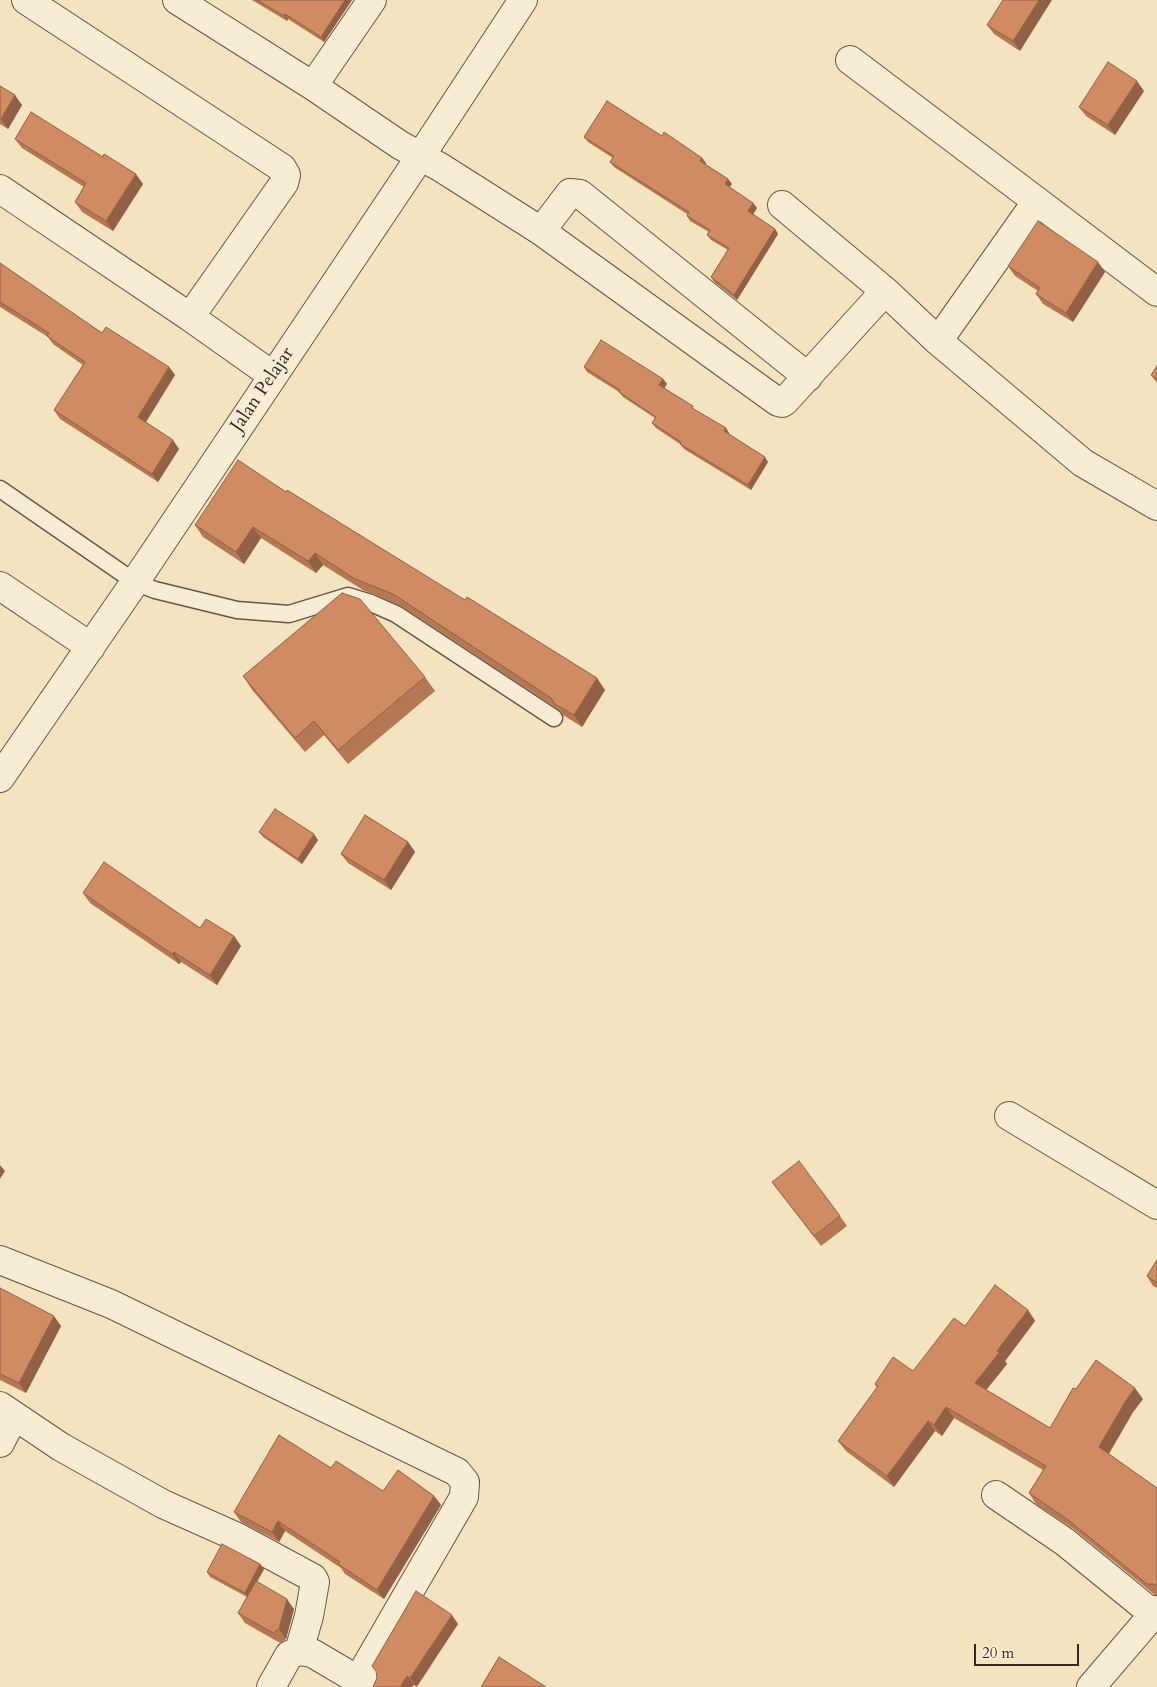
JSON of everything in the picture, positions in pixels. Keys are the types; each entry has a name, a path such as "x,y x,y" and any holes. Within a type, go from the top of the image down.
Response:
{"street":[{"path":"26,0 282,168 286,175 284,183 190,317"},
{"path":"177,0 313,86 420,157 541,231 778,402 782,403 785,401 885,291"},
{"path":"313,86 372,0"},
{"name":"Jalan Pelajar","path":"2,771 135,582 272,375 420,157 520,1"},
{"path":"850,60 1157,292"},
{"path":"0,189 190,317 272,375"},
{"path":"541,231 570,193 580,194 808,377"},
{"path":"938,341 1036,201"},
{"path":"782,206 885,291 938,341 1083,463 1157,506"},
{"path":"0,586 91,647"},
{"path":"1009,1116 1157,1205"},
{"path":"0,1260 111,1304 457,1472 465,1482 464,1497 363,1683 312,1653 299,1651 289,1655 271,1687"},
{"path":"0,1443 7,1411 61,1447 163,1504 237,1537 313,1578 315,1582 299,1651"},
{"path":"996,1495 1065,1542 1156,1614 1091,1687"}],"lane":[{"path":"0,489 135,582 155,590 237,610 289,614 348,596 396,614 554,718"}],"building":[{"path":"257,0 345,0 321,37 285,14 284,16"},
{"path":"1003,0 1039,0 1013,41 987,25"},
{"path":"1108,62 1137,81 1108,125 1079,107"},
{"path":"0,86 15,95 1,119 0,118"},
{"path":"607,101 662,136 664,132 702,158 700,161 728,179 725,184 753,203 748,211 775,229 734,295 711,277 729,248 707,235 710,230 687,216 689,212 610,162 614,156 584,137"},
{"path":"31,112 103,157 104,154 136,174 106,221 75,202 86,183 15,139"},
{"path":"1038,221 1098,262 1066,313 1036,294 1040,288 1008,266"},
{"path":"0,263 102,333 106,327 169,367 138,417 173,440 152,474 54,410 85,362 47,336 49,333 0,302"},
{"path":"601,340 663,379 659,385 693,406 692,408 726,428 724,431 765,457 748,485 680,444 681,442 652,423 656,417 619,392 620,390 584,367"},
{"path":"1157,366 1157,379 1151,375"},
{"path":"238,460 286,492 287,490 465,600 467,597 597,678 574,715 393,594 355,579 315,553 308,561 253,527 236,552 195,525"},
{"path":"342,593 360,599 425,677 338,750 314,721 295,738 243,676"},
{"path":"275,809 314,834 298,859 259,832"},
{"path":"365,815 408,842 384,880 341,854"},
{"path":"104,862 200,928 206,919 234,936 210,975 174,952 172,954 83,893"},
{"path":"799,1161 840,1216 814,1236 772,1182"},
{"path":"1157,1260 1157,1283 1147,1276"},
{"path":"995,1285 1028,1310 997,1351 999,1353 975,1383 1050,1428 1073,1388 1076,1389 1096,1360 1135,1388 1099,1447 1157,1488 1157,1586 1147,1584 1067,1519 1029,1493 1046,1466 946,1407 934,1425 928,1421 887,1476 838,1441 878,1386 875,1384 893,1357 913,1371 954,1318 965,1326"},
{"path":"0,1288 54,1316 19,1383 0,1374"},
{"path":"279,1435 331,1468 336,1461 383,1491 398,1470 434,1496 377,1590 338,1564 340,1562 278,1521 272,1532 234,1512"},
{"path":"222,1544 260,1564 245,1593 207,1572"},
{"path":"256,1581 287,1599 279,1629 273,1633 238,1613"},
{"path":"416,1591 452,1615 410,1678 407,1676 400,1687 373,1687 377,1678 376,1671 372,1666"},
{"path":"499,1657 546,1687 481,1687"}]}
